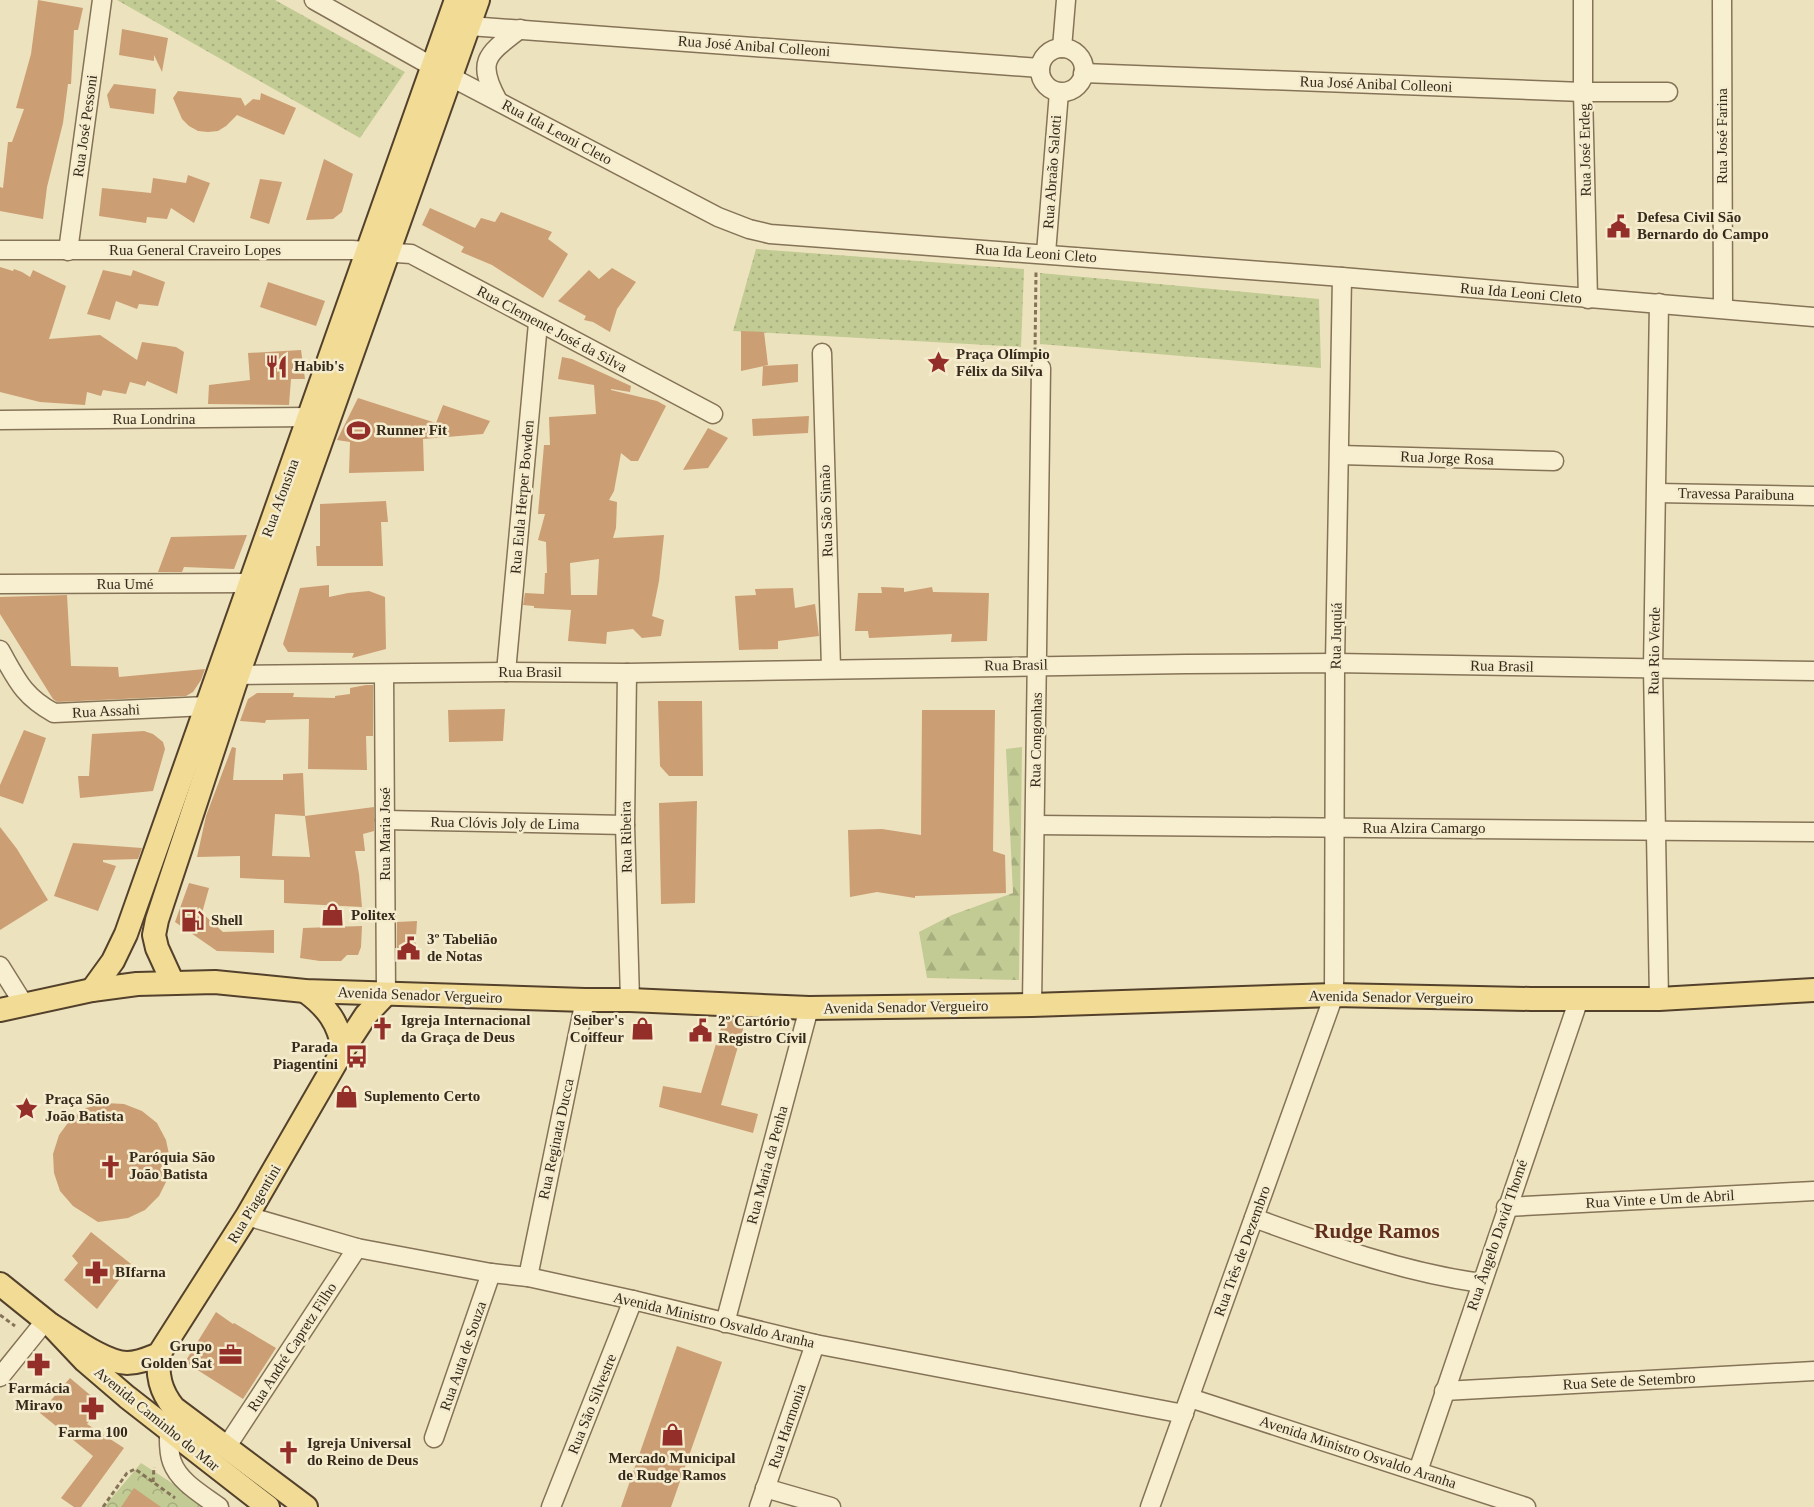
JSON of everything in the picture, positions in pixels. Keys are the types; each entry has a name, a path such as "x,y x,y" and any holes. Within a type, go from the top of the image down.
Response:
{"main road":[{"name":"Rua Afonsina","path":"92,990 113,961 126,934 207,706 228,675 442,72 456,0"},
{"name":"Rua Afonsina","path":"442,72 469,26 478,0"},
{"name":"Rua Afonsina","path":"173,983 157,948 154,935 228,675 250,583 309,417 379,252"},
{"name":"Avenida Senador Vergueiro","path":"0,1010 92,990 137,984 215,982 305,991 630,1000 809,1008 1032,1005 1334,995 1659,999 1814,990"},
{"path":"305,991 318,1000 336,1023 341,1035 343,1050"},
{"name":"Rua Piagentini","path":"159,1354 247,1216 343,1050 366,1015 386,994"},
{"name":"Avenida Caminho do Mar","path":"0,1284 49,1323 106,1358 125,1364 145,1360 159,1354 158,1369 165,1398 174,1408 306,1507"},
{"name":"Avenida Caminho do Mar","path":"49,1323 85,1361 268,1507"}],"street":[{"name":"Rua José Pessoni","path":"68,251 102,0"},
{"name":"Rua Ida Leoni Cleto","path":"314,0 442,72 718,217 770,234 1041,253 1814,317"},
{"path":"1062,48 1066,0"},
{"name":"Rua José Erdeg","path":"1583,0 1588,299"},
{"name":"Rua José Farina","path":"1722,0 1723,308"},
{"name":"Rua José Anibal Colleoni","path":"469,26 1040,68"},
{"path":"498,101 487,82 485,74 487,62 491,53 520,29"},
{"path":"1062,48 1077,54 1081,60 1083,73 1077,85 1072,89 1059,92 1045,83 1040,68 1046,55 1062,48"},
{"name":"Rua José Anibal Colleoni","path":"1083,73 1583,92 1668,92"},
{"name":"Rua Abraão Salotti","path":"1041,253 1059,92"},
{"name":"Rua General Craveiro Lopes","path":"0,250 212,249 379,252"},
{"name":"Rua Clemente José da Silva","path":"379,252 411,254 713,414"},
{"name":"Rua Juquiá","path":"1334,995 1335,663 1342,277"},
{"name":"Rua Rio Verde","path":"1659,303 1653,668 1659,999"},
{"name":"Rua Eula Herper Bowden","path":"506,672 538,322"},
{"name":"Rua São Simão","path":"822,353 831,669"},
{"name":"Rua Congonhas","path":"1032,1005 1041,368"},
{"name":"Rua Londrina","path":"0,420 309,417"},
{"name":"Rua Jorge Rosa","path":"1340,455 1554,461"},
{"name":"Travessa Paraibuna","path":"1657,493 1814,496"},
{"name":"Rua Umé","path":"0,584 250,583"},
{"name":"Rua Assahi","path":"0,650 20,686 35,703 54,713 207,706"},
{"name":"Rua Brasil","path":"228,675 627,673 1038,665 1335,663 1814,671"},
{"name":"Rua Ribeira","path":"627,673 625,825 630,1000"},
{"name":"Rua Maria José","path":"384,674 386,994"},
{"name":"Rua Clóvis Joly de Lima","path":"385,820 625,825"},
{"name":"Rua Alzira Camargo","path":"1035,825 1814,832"},
{"path":"0,966 25,1006"},
{"name":"Rua Três de Dezembro","path":"1150,1507 1334,995"},
{"name":"Rua Ângelo David Thomé","path":"1418,1471 1506,1207 1579,999"},
{"name":"Rua Reginata Ducca","path":"528,1277 585,1000"},
{"name":"Rua Maria da Penha","path":"725,1323 809,1008"},
{"name":"Rua Vinte e Um de Abril","path":"1506,1207 1814,1191"},
{"name":"Avenida Ministro Osvaldo Aranha","path":"247,1216 357,1248 491,1273 528,1277 814,1344 1187,1406 1418,1471 1526,1507"},
{"path":"1254,1218 1353,1254 1423,1272 1481,1283"},
{"name":"Rua André Capretz Filho","path":"227,1446 357,1248"},
{"name":"Rua Auta de Souza","path":"434,1438 491,1273"},
{"name":"Rua São Silvestre","path":"551,1507 633,1300"},
{"path":"0,1377 49,1323"},
{"name":"Rua Harmonia","path":"759,1507 814,1344"},
{"name":"Rua Sete de Setembro","path":"1444,1391 1814,1371"},
{"path":"169,1429 169,1454 172,1465 178,1474 219,1507"},
{"path":"765,1488 831,1507"}],"path":[{"path":"1041,253 1034,350 1041,368"},
{"path":"0,1315 15,1326"},
{"path":"103,1507 127,1473 135,1469 178,1501"}],"green space":[{"path":"117,0 275,0 405,72 360,138"},
{"path":"756,249 1024,269 1021,347 733,331"},
{"path":"1040,273 1319,299 1321,368 1040,344"},
{"path":"1022,747 1019,980 927,978 919,932 952,915 1013,893 1006,749"},
{"path":"141,1463 209,1507 104,1507"}],"building":[{"path":"38,0 83,8 78,30 74,30 71,84 68,84 63,123 47,187 43,219 0,211 0,187 3,188 8,142 12,142 24,109 16,108 31,54"},
{"path":"122,29 168,38 162,72 154,55 154,61 119,55"},
{"path":"114,84 156,89 154,114 110,108 107,95"},
{"path":"178,91 241,98 245,106 253,99 260,100 261,93 296,108 284,135 237,115 218,131 198,131 182,119 173,98"},
{"path":"324,159 353,174 342,212 333,219 306,220"},
{"path":"188,175 210,183 194,223 171,208 167,219 147,217 146,223 99,216 102,188 151,193 153,178 186,183"},
{"path":"260,179 282,182 269,224 250,218"},
{"path":"430,208 475,228 481,218 495,222 501,212 552,232 548,239 568,254 543,298 492,265 461,252 464,247 422,225"},
{"path":"0,267 13,271 14,269 30,277 33,270 66,286 49,339 100,335 137,360 142,342 176,347 184,352 177,394 147,381 145,386 130,382 126,394 103,390 101,396 87,392 85,405 40,402 0,392"},
{"path":"612,268 636,282 617,309 610,332 593,322 584,320 586,316 558,301 589,270 599,279"},
{"path":"103,270 131,276 133,270 165,282 158,306 139,304 137,309 116,301 110,320 87,314"},
{"path":"268,282 325,301 316,326 260,307"},
{"path":"741,331 764,332 768,365 741,371"},
{"path":"301,350 305,379 291,379 289,405 208,404 209,385 250,380 248,353"},
{"path":"562,357 572,359 631,386 630,392 611,390 657,401 666,406 638,461 631,461 621,453 614,491 609,500 617,502 616,528 613,538 664,535 652,616 664,620 661,636 642,638 633,629 607,632 606,644 568,641 571,610 534,608 534,606 523,605 525,593 544,594 545,573 547,573 546,542 538,540 545,514 538,514 544,445 550,445 549,417 596,414 594,385 558,379","holes":["599,559 597,595 571,595 570,563"]},
{"path":"798,364 798,382 762,386 763,366"},
{"path":"358,398 436,423 443,405 490,421 483,434 423,439 424,471 349,473 350,442 337,440"},
{"path":"809,416 808,433 753,436 752,419"},
{"path":"708,428 728,438 708,468 683,470"},
{"path":"386,501 388,522 381,522 383,566 317,566 316,546 320,546 320,504"},
{"path":"247,535 234,569 184,567 182,572 158,572 171,537"},
{"path":"329,585 329,597 369,591 385,597 386,649 352,658 354,653 288,652 283,644 300,588"},
{"path":"881,587 904,588 904,592 932,587 933,592 989,593 987,641 951,642 952,634 869,638 868,631 855,631 858,593 882,593"},
{"path":"793,588 795,608 815,604 819,636 778,641 778,649 739,650 735,596 756,595 755,589"},
{"path":"67,595 71,666 118,667 119,677 205,669 193,692 186,696 57,702 53,699 0,614 0,597"},
{"path":"373,685 373,736 366,736 367,770 308,769 309,719 266,720 265,723 240,721 248,699 257,693 294,693 293,697 335,698 335,696 350,694 350,688"},
{"path":"658,701 702,701 703,776 669,776 660,766"},
{"path":"505,709 503,741 449,742 448,710"},
{"path":"922,710 995,710 993,851 1005,855 1006,893 915,896 915,898 877,892 850,897 848,830 882,829 921,835"},
{"path":"24,730 46,738 23,804 0,796 0,785"},
{"path":"144,731 153,734 163,742 165,749 153,791 80,798 78,776 89,776 92,734"},
{"path":"232,747 236,748 233,780 283,780 283,774 303,773 305,816 374,807 374,831 363,834 365,851 355,851 362,907 284,903 284,880 240,878 240,856 197,857 206,816","holes":["275,814 305,816 310,857 272,856"]},
{"path":"697,801 695,903 661,904 659,803"},
{"path":"0,827 17,849 48,900 0,930"},
{"path":"73,843 142,848 138,859 103,860 103,862 116,866 98,911 54,896"},
{"name":"Shell","path":"189,883 209,888 202,913 223,932 274,930 274,953 217,951 175,922"},
{"path":"417,921 415,953 397,954 397,922"},
{"path":"362,926 361,947 358,955 347,955 341,961 300,958 303,928"},
{"path":"724,1018 746,1019 721,1105 758,1114 753,1133 659,1107 663,1086 701,1093"},
{"name":"Paróquia São João Batista","path":"105,1103 124,1104 142,1111 157,1123 166,1140 170,1159 168,1178 159,1196 145,1210 128,1218 98,1222 73,1206 60,1191 54,1173 53,1154 59,1135 70,1120 86,1108"},
{"name":"BIfarna","path":"91,1232 131,1264 97,1309 64,1280 78,1263 72,1256"},
{"name":"Grupo Golden Sat","path":"216,1312 276,1348 243,1399 185,1362"},
{"name":"Mercado Municipal de Rudge Ramos","path":"677,1346 722,1362 671,1507 621,1507"},
{"path":"70,1378 102,1405 87,1424 124,1448 81,1507 74,1507 61,1498 93,1456 40,1413"},
{"path":"134,1488 161,1507 121,1507"}],"place":[{"name":"Defesa Civil São Bernardo do Campo","path":"1619,226"},
{"name":"Praça Olímpio Félix da Silva","path":"938,363"},
{"name":"Habib's","path":"276,366"},
{"name":"Runner Fit","path":"358,430"},
{"name":"Politex","path":"333,915"},
{"name":"Shell","path":"193,920"},
{"name":"3º Tabelião de Notas","path":"409,948"},
{"name":"Igreja Internacional da Graça de Deus","path":"383,1029"},
{"name":"Seiber's Coiffeur","path":"642,1029"},
{"name":"2º Cartório Registro Cívil","path":"700,1030"},
{"name":"Parada Piagentini","path":"356,1056"},
{"name":"Suplemento Certo","path":"346,1096"},
{"name":"Praça São João Batista","path":"27,1108"},
{"name":"Paróquia São João Batista","path":"111,1166"},
{"name":"BIfarna","path":"97,1272"},
{"name":"Grupo Golden Sat","path":"230,1355"},
{"name":"Farmácia Miravo","path":"39,1364"},
{"name":"Farma 100","path":"93,1408"},
{"name":"Mercado Municipal de Rudge Ramos","path":"672,1434"},
{"name":"Igreja Universal do Reino de Deus","path":"289,1452"}],"district":[{"name":"Rudge Ramos","path":"1377,1231"}]}
